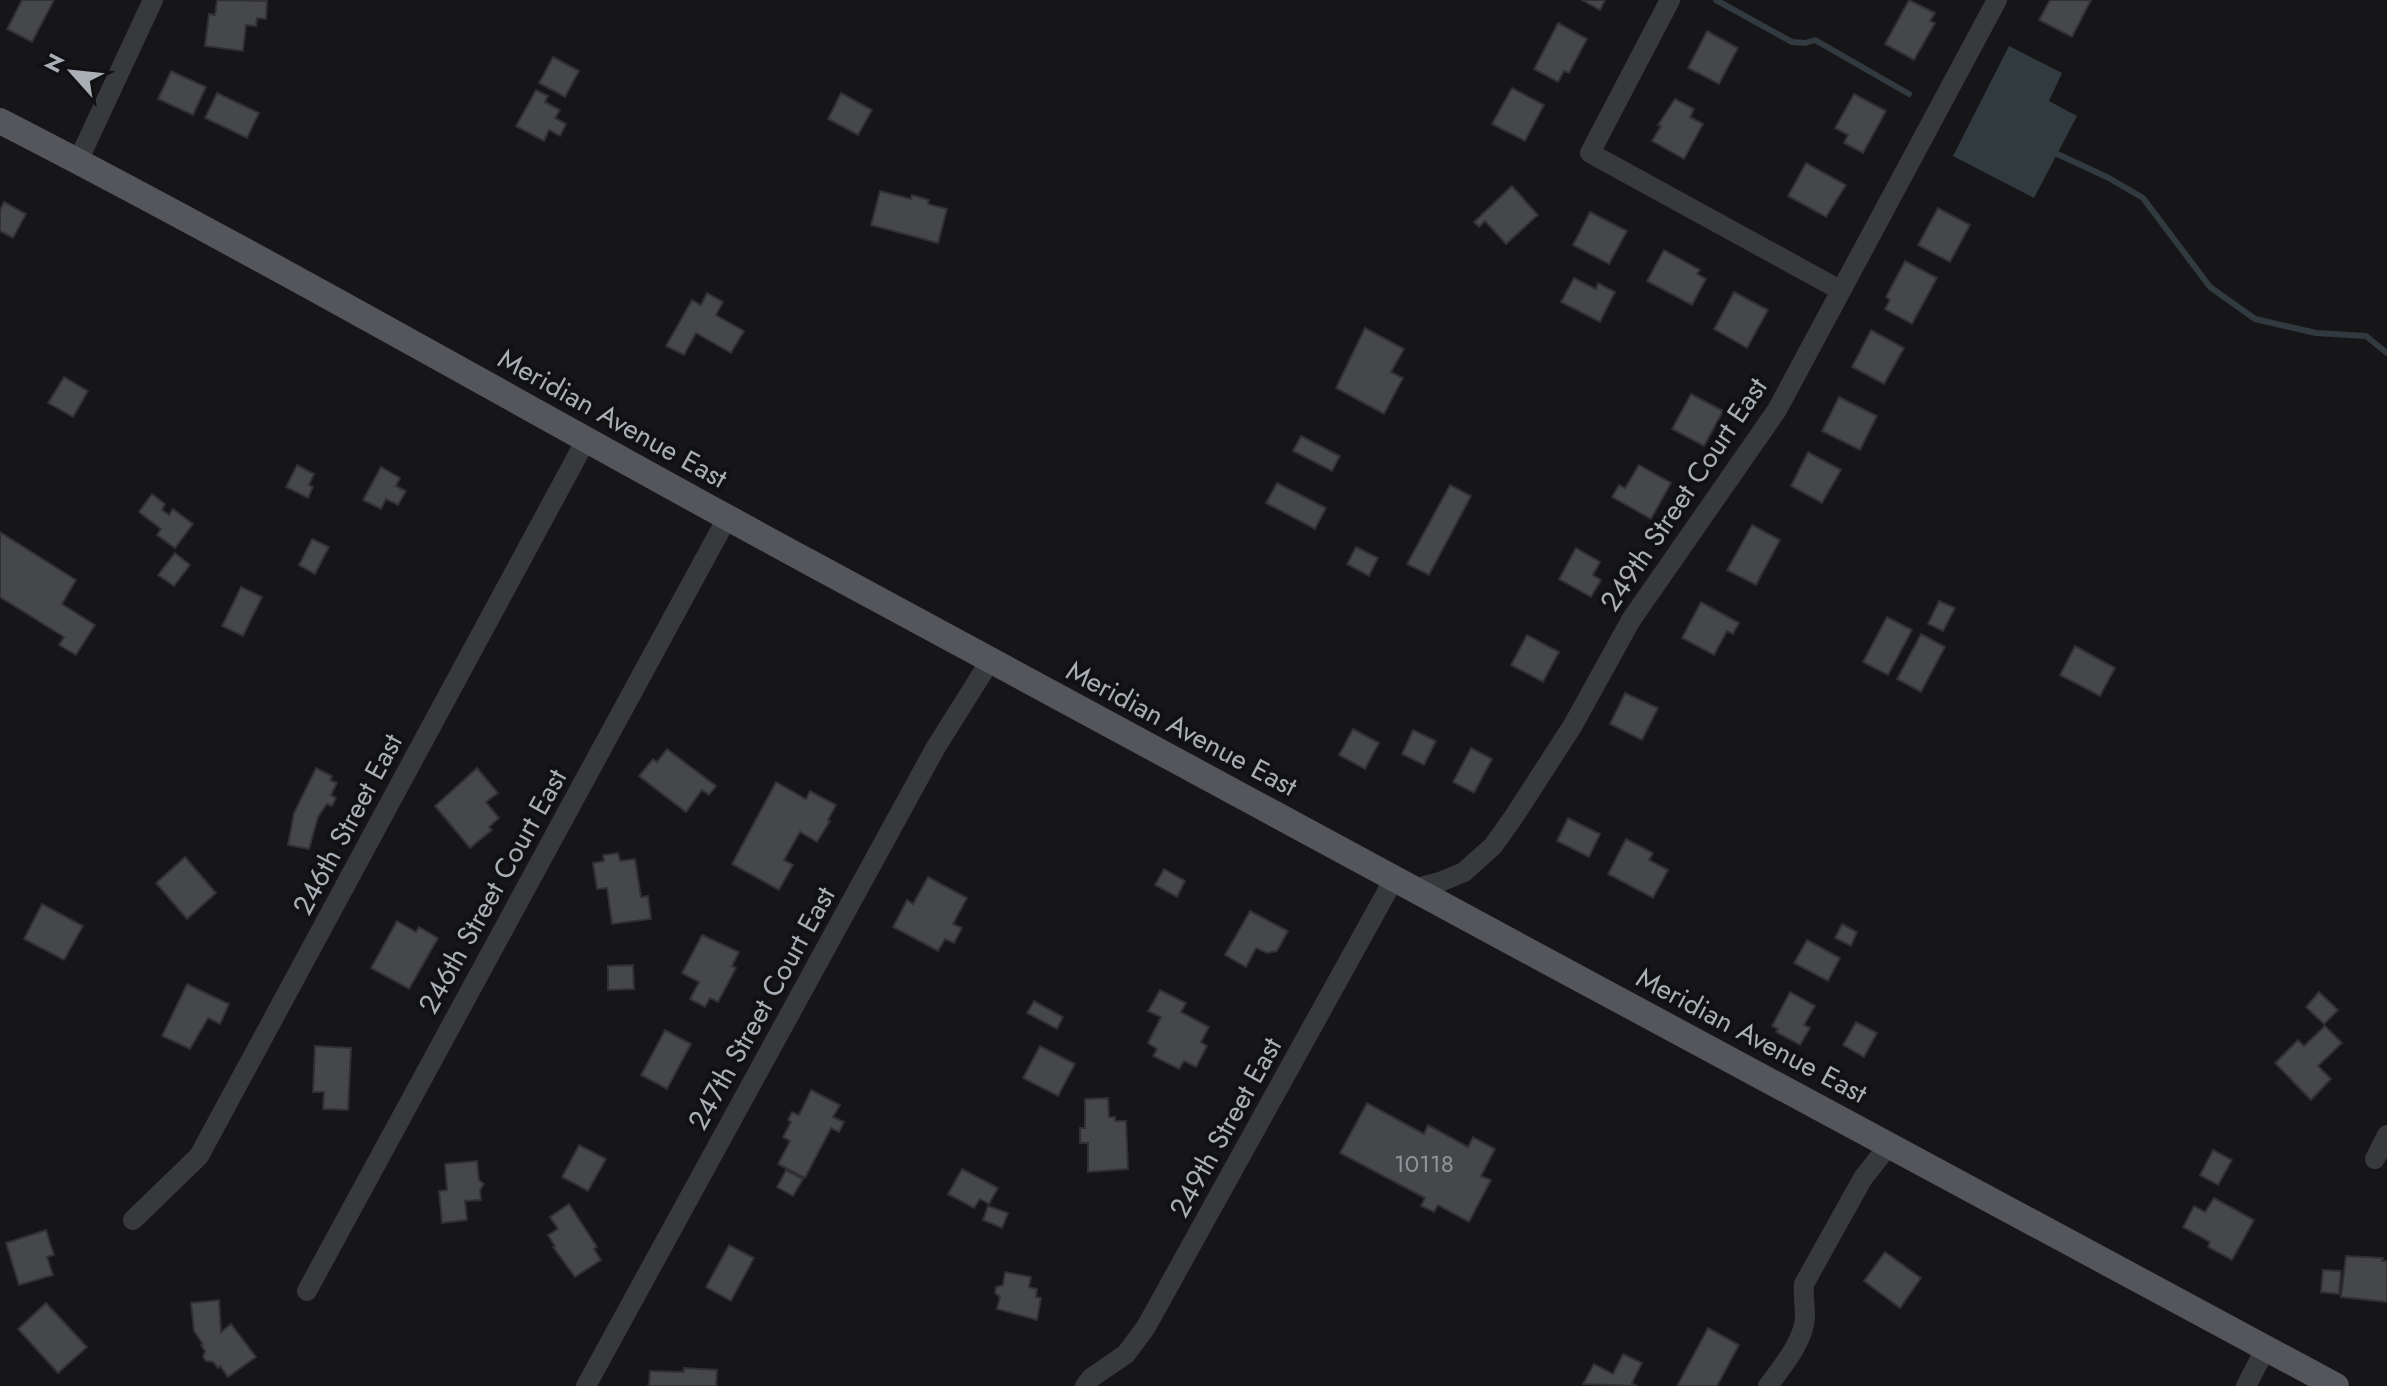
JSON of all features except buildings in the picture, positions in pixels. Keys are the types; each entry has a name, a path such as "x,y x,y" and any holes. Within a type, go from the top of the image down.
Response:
{"main road":[{"name":"Meridian Avenue East","path":"0,121 587,438 990,661 2336,1386"}],"street":[{"path":"1670,0 1590,153 1840,290"},
{"name":"249th Street Court East","path":"1404,884 1440,882 1464,872 1493,846 1515,815 1573,725 1631,620 1765,430 1997,0"},
{"path":"78,161 149,2"},
{"name":"246th Street East","path":"133,1220 199,1156 587,438"},
{"name":"246th Street Court East","path":"307,1291 727,518"},
{"name":"247th Street Court East","path":"586,1386 936,747 990,661"},
{"name":"249th Street East","path":"1085,1386 1091,1378 1126,1354 1146,1327 1404,884"},
{"path":"2375,1159 2387,1135"},
{"path":"1768,1386 1792,1352 1805,1321 1804,1284 1863,1178 1889,1145"},
{"path":"2246,1386 2266,1348"}],"shaded area":[{"path":"2009,46 2062,73 2049,101 2077,116 2034,198 1953,156"}],"waterway":[{"path":"1716,0 1792,42 1815,40 1909,94"},
{"path":"2053,152 2143,198 2210,287 2255,319 2316,333 2366,336 2387,353"}]}
